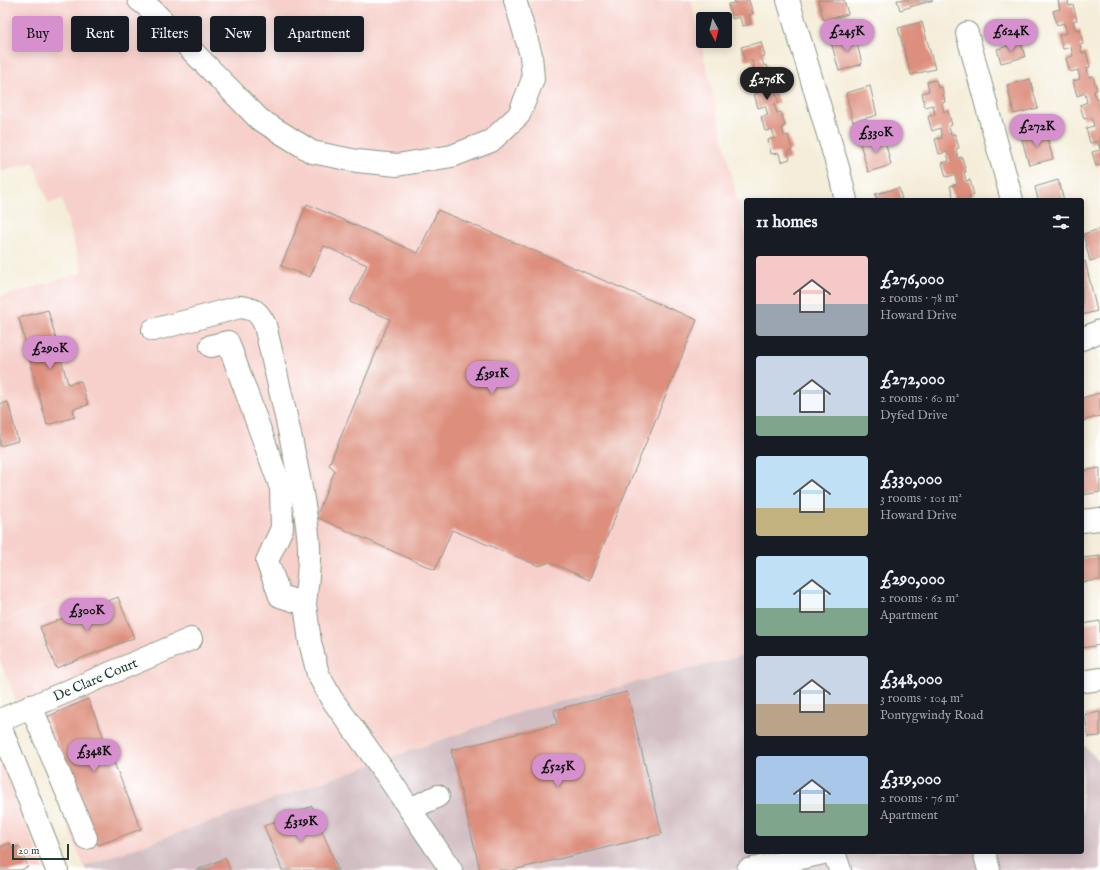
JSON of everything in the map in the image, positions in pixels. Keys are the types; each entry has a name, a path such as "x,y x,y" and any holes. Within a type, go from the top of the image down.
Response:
{"street":[{"path":"139,0 152,10 259,120 312,152 397,165 452,156 491,141 519,115 533,79 531,55 515,0"},
{"path":"788,0 839,171 846,198"},
{"path":"967,33 1011,198"},
{"path":"153,330 240,307 252,308 260,314 265,325 284,405 306,521 309,546 309,573 305,604 310,642 318,674 331,698 451,870"},
{"path":"1084,338 1100,331"},
{"path":"220,344 281,488 282,528 267,561 275,596 305,604"},
{"path":"1084,521 1100,519"},
{"name":"De Clare Court","path":"0,720 191,639"},
{"path":"31,706 86,838"},
{"path":"0,726 57,870"},
{"path":"410,810 438,796"},
{"path":"748,870 819,854"},
{"path":"835,854 840,870"},
{"path":"985,854 989,870"}],"shaded area":[{"path":"0,0 691,0 696,22 696,48 702,48 744,229 744,656 526,710 84,866 0,661 0,622 150,570 0,621 0,399 5,397 0,373 0,297 82,273 62,199 49,204 33,162 0,172"},
{"path":"744,656 744,854 1084,854 1084,745 1100,762 1100,870 86,870 84,866 526,710"},
{"path":"0,755 17,799 44,870 0,870"}],"building":[{"path":"734,0 749,0 753,14 749,15 751,24 742,26 740,17 732,19 732,12 730,12 728,4 735,3"},
{"path":"818,0 844,0 848,14 824,20"},
{"path":"897,0 933,0 900,10"},
{"path":"1058,0 1068,0 1069,6 1073,5 1077,20 1073,21 1076,30 1080,29 1083,44 1080,45 1082,53 1086,52 1090,67 1087,68 1089,77 1093,76 1097,90 1094,91 1096,100 1100,99 1100,149 1097,141 1090,143 1086,128 1094,126 1091,117 1084,119 1080,105 1087,102 1085,93 1077,96 1073,81 1080,79 1078,70 1070,72 1066,58 1073,56 1071,47 1063,49 1059,35 1067,33 1064,23 1057,25 1053,11 1060,9"},
{"path":"922,22 935,69 911,75 898,28"},
{"path":"855,35 862,64 839,71 831,42"},
{"path":"761,42 765,56 761,57 764,66 767,65 771,80 767,81 770,90 774,88 779,103 774,104 777,113 781,112 785,126 782,127 784,136 788,135 792,150 788,151 790,159 781,162 779,153 771,154 768,140 775,138 772,130 765,131 761,117 768,115 765,106 758,108 754,94 761,92 758,83 751,85 747,70 754,68 752,60 745,61 741,47"},
{"path":"1021,43 1025,57 1001,63 997,49"},
{"path":"1030,79 1038,108 1014,114 1007,85"},
{"path":"936,80 938,88 942,87 945,102 942,103 944,112 948,111 952,125 949,126 951,135 955,134 959,148 956,149 958,158 962,157 966,172 964,172 966,181 970,180 974,195 969,196 970,198 953,198 950,186 957,184 955,175 946,177 942,163 949,161 947,152 939,154 935,139 942,138 940,128 932,131 928,117 935,114 933,105 925,107 922,93 929,91 927,82"},
{"path":"870,86 877,115 853,122 846,93"},
{"path":"1045,130 1053,159 1029,165 1021,136"},
{"path":"884,136 891,165 868,172 860,143"},
{"path":"1100,150 1100,165 1096,166 1092,152"},
{"path":"1058,180 1063,198 1038,198 1035,187"},
{"path":"899,188 902,198 876,198 875,194"},
{"path":"307,204 418,253 438,210 697,320 589,580 550,562 539,566 452,530 435,570 316,517 335,470 329,465 390,319 350,302 367,265 324,246 310,277 281,266"},
{"path":"1100,229 1100,258 1090,261 1084,234"},
{"path":"1084,261 1097,311 1084,314"},
{"path":"48,310 68,384 81,381 88,405 73,409 75,417 47,425 19,318"},
{"path":"1100,393 1100,416 1084,420 1084,397"},
{"path":"8,402 18,441 0,446 0,404"},
{"path":"1100,468 1100,492 1084,495 1084,471"},
{"path":"1100,556 1100,580 1084,582 1084,558"},
{"path":"118,597 134,638 56,668 40,627"},
{"path":"1100,621 1100,645 1084,648 1084,624"},
{"path":"627,692 662,834 513,870 480,870 451,750 557,724 554,710"},
{"path":"88,699 141,829 98,845 47,717"},
{"path":"1100,712 1100,736 1088,737 1085,715"},
{"path":"312,806 338,870 282,870 264,826"},
{"path":"10,843 13,849 19,846 28,867 20,870 0,870 0,847"},
{"path":"225,858 230,870 197,870"}]}
